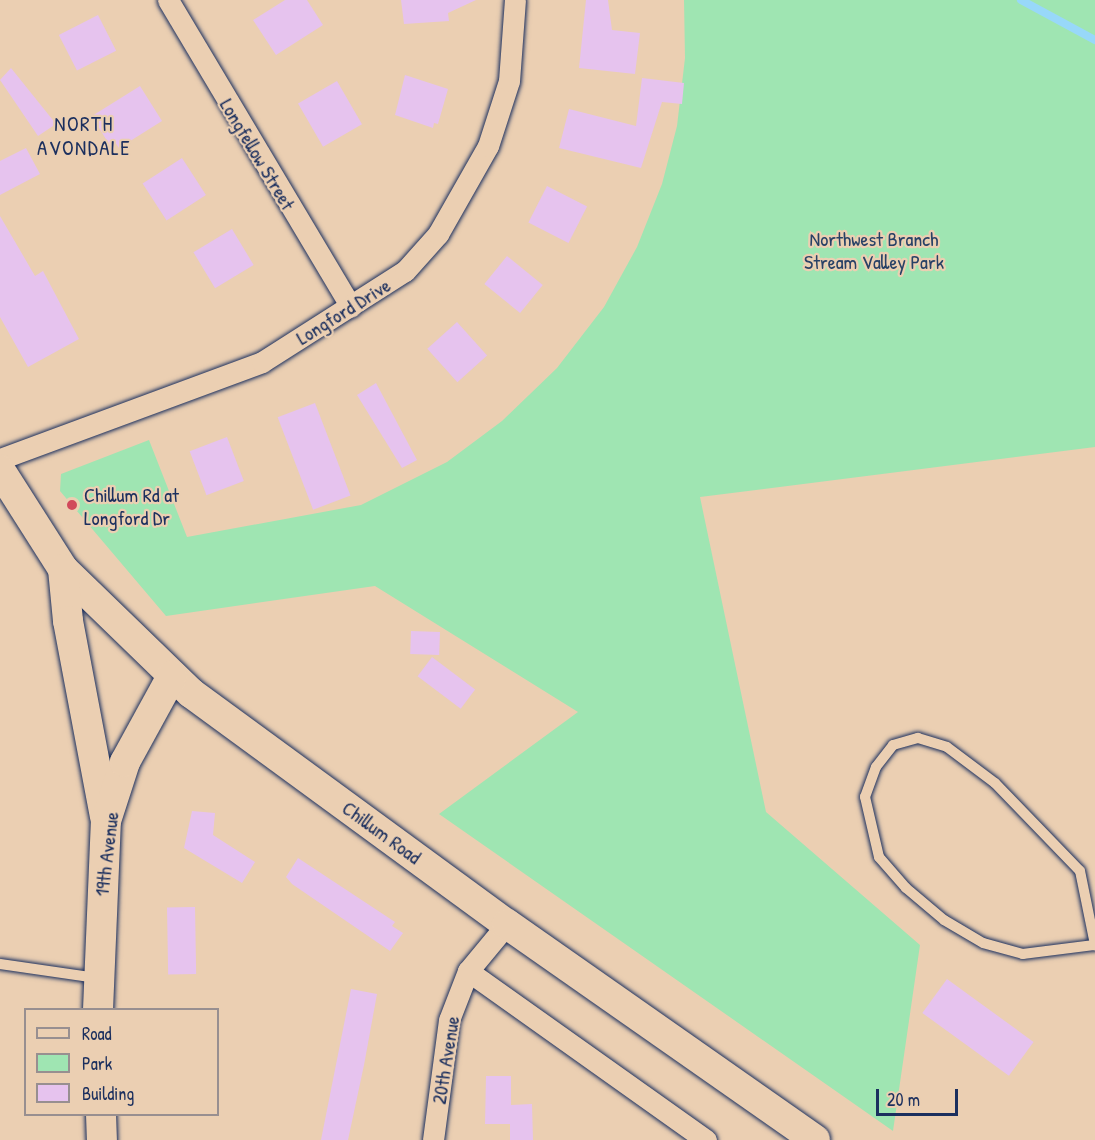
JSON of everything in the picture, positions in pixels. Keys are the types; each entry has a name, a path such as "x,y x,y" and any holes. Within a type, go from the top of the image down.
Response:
{"main road":[{"name":"Chillum Road","path":"0,470 63,569 172,676 507,924 815,1140"},
{"path":"63,569 68,621 106,821"},
{"name":"19th Avenue","path":"98,1008 97,978 106,821 125,762 172,676"},
{"path":"101,1116 102,1140"}],"street":[{"name":"Longfellow Street","path":"168,0 351,308"},
{"name":"Longford Drive","path":"0,459 262,362 351,308 405,271 438,234 484,154 509,81 515,0"},
{"name":"20th Avenue","path":"433,1140 449,1020 468,971 507,924"},
{"path":"468,971 706,1140"}],"lane":[{"path":"918,738 947,747 995,783 1080,871 1095,945 1023,954 983,943 944,920 906,888 879,857 865,797 876,767 893,745 918,738"},
{"path":"0,964 97,978"}],"green space":[{"name":"Northwest Branch Stream Valley Park","path":"684,0 1095,0 1095,447 700,497 766,812 920,945 893,1131 439,814 578,712 375,586 166,616 60,491 61,474 149,440 187,537 361,505 447,462 502,421 557,368 604,307 637,247 662,184 677,126 685,58"}],"building":[{"path":"285,0 307,0 323,25 276,55 253,20"},
{"path":"401,0 476,0 448,13 449,21 404,24"},
{"path":"586,0 608,0 612,30 640,33 635,74 579,68"},
{"path":"98,15 116,51 77,71 59,35"},
{"path":"11,68 56,124 38,136 0,80"},
{"path":"405,75 448,89 438,124 434,123 433,128 395,115"},
{"path":"642,78 684,83 682,104 662,102 641,168 559,148 569,109 636,126"},
{"path":"337,81 362,124 323,147 298,104"},
{"path":"140,86 162,121 119,148 115,142 110,146 92,116"},
{"path":"26,148 40,174 0,195 0,161"},
{"path":"182,158 206,195 167,220 143,184"},
{"path":"547,186 587,206 568,243 528,223"},
{"path":"0,216 35,276 43,271 79,339 28,367 0,317"},
{"path":"232,229 254,265 215,288 193,252"},
{"path":"507,256 543,285 520,313 484,284"},
{"path":"457,322 487,355 457,382 427,349"},
{"path":"376,383 417,460 402,468 357,395"},
{"path":"315,403 350,495 313,510 278,417"},
{"path":"227,437 244,481 207,495 190,451"},
{"path":"411,631 440,632 439,655 410,654"},
{"path":"432,657 475,689 461,709 418,676"},
{"path":"192,811 215,813 213,835 255,862 242,883 184,848"},
{"path":"298,858 395,922 392,926 403,933 390,951 292,884 286,877"},
{"path":"167,907 195,907 196,974 168,974"},
{"path":"947,979 1034,1042 1009,1076 922,1013"},
{"path":"351,989 377,994 364,1065 348,1140 321,1140"},
{"path":"486,1076 511,1076 511,1105 532,1104 533,1140 510,1140 510,1124 485,1124"}],"waterway":[{"path":"1021,0 1095,40"}],"place":[{"name":"Chillum Rd at Longford Dr","path":"72,505"}],"district":[{"name":"NORTH AVONDALE","path":"84,136"}]}
